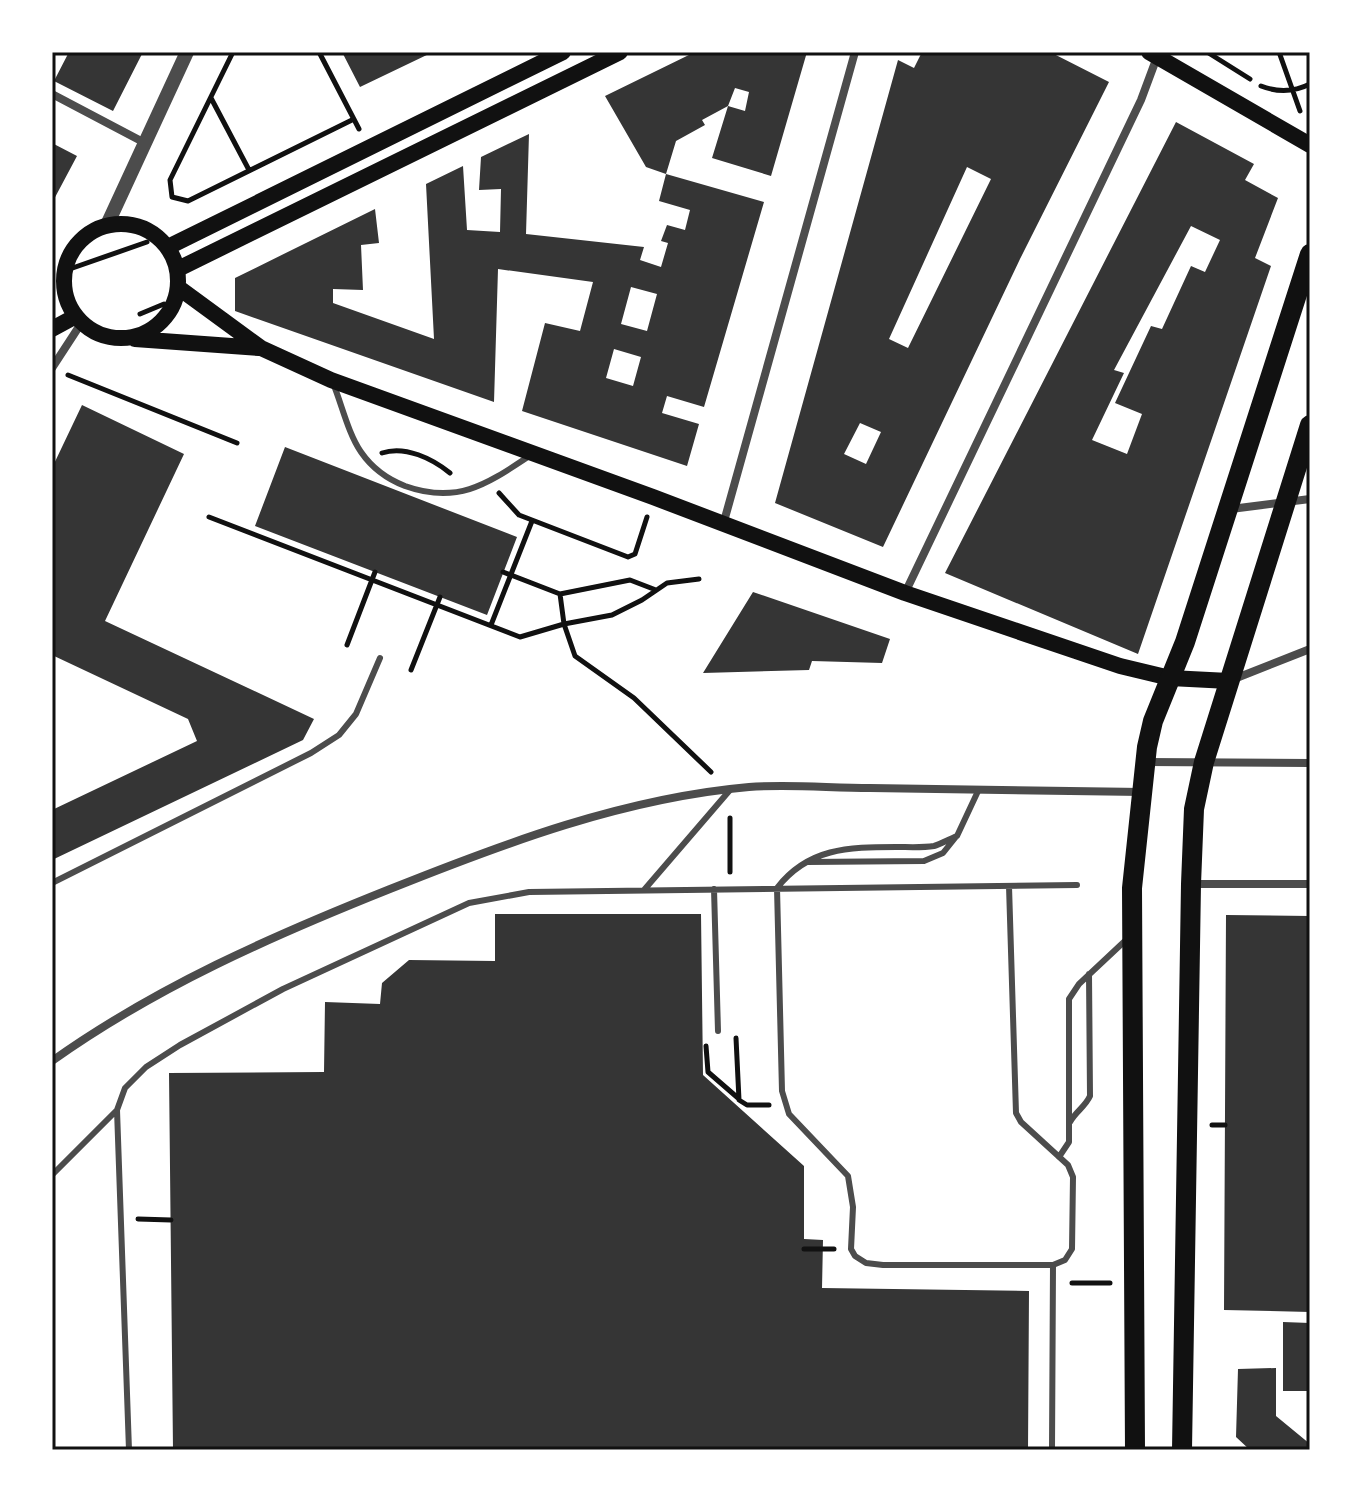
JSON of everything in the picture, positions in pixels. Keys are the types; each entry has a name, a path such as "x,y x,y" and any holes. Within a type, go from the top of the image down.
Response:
{"main road":[{"path":"163,242 369,148 563,52"},
{"path":"178,269 620,52"},
{"path":"1153,54 1310,145"},
{"path":"125,338 157,326 171,309 179,288 178,269 163,242 135,225 107,225 85,235 75,245 60,283 79,319 98,333 125,338 261,348"},
{"path":"1136,1448 1132,888 1145,762 1151,732 1185,642 1310,254"},
{"path":"179,288 261,348 331,380 905,593 1120,666 1170,678 1229,681"},
{"path":"52,329 79,319"},
{"path":"1181,1449 1194,809 1204,762 1310,425"}],"street":[{"path":"107,225 187,52"},
{"path":"723,526 855,52"},
{"path":"905,593 1141,100 1153,54"},
{"path":"52,94 145,143"},
{"path":"52,368 79,319"},
{"path":"1228,509 1310,499"},
{"path":"1229,681 1310,649"},
{"path":"1145,762 1310,763"},
{"path":"52,1061 98,1028 171,986 279,933 525,838 604,814 680,796 752,787 1142,792"},
{"path":"1191,884 1310,884"}],"lane":[{"path":"331,380 360,451 376,470 397,483 425,493 450,495 492,481 534,453"},
{"path":"52,883 311,753 339,735 356,714 380,658"},
{"path":"804,862 924,861 943,853 957,836 979,789"},
{"path":"644,890 730,790"},
{"path":"957,836 934,846 864,847 833,851 804,862 789,872 777,888 782,1091 789,1114 848,1176 853,1207 851,1249 866,1263 1053,1265 1065,1260 1072,1249 1073,1177 1068,1165 1021,1122 1016,1113 1009,886"},
{"path":"129,1450 117,1110 125,1088 146,1067 180,1045 283,989 469,903 529,892 1077,885"},
{"path":"714,889 718,1031"},
{"path":"1059,1157 1069,1142 1069,999 1089,974 1132,933"},
{"path":"1070,1123 1076,1110 1085,1106 1090,1096 1089,974"},
{"path":"52,1175 117,1110"},
{"path":"1052,1450 1053,1265"}],"path":[{"path":"233,52 170,180 172,197 188,201 354,119"},
{"path":"319,52 369,148"},
{"path":"1207,52 1272,91 1294,91 1310,84"},
{"path":"1279,52 1294,91"},
{"path":"210,97 249,170"},
{"path":"60,283 163,242"},
{"path":"52,368 237,443"},
{"path":"367,459 388,450 402,450 441,466 463,491"},
{"path":"492,481 510,508 532,521 633,557 653,497"},
{"path":"209,517 520,637 564,624 612,615 667,583 699,579"},
{"path":"491,625 532,521"},
{"path":"304,554 308,546"},
{"path":"347,645 375,572"},
{"path":"503,572 560,594 630,580 657,590"},
{"path":"560,594 564,624 575,656 634,698 730,790"},
{"path":"411,670 440,597"},
{"path":"706,1046 708,1072 739,1099"},
{"path":"121,1218 171,1220"},
{"path":"804,1249 851,1249"}],"building":[{"path":"69,52 143,52 113,111 54,81"},
{"path":"342,52 433,52 360,87"},
{"path":"695,52 807,52 771,176 712,158 728,106 702,120 705,125 676,141 666,174 646,167 605,96","holes":["735,88 749,92 745,111 728,106"]},
{"path":"922,52 1050,52 1109,82 1020,259 883,547 775,503 898,60 914,68","holes":["967,167 991,179 908,348 889,339","860,423 881,432 866,464 844,454"]},
{"path":"1176,122 1254,164 1245,180 1278,198 1255,258 1271,266 1138,654 945,573","holes":["1191,226 1220,240 1205,272 1191,266 1162,329 1151,326 1115,403 1142,414 1127,454 1092,440 1124,373 1114,370"]},
{"path":"529,134 526,234 644,247 640,260 661,267 668,243 661,241 667,225 685,230 690,210 659,201 666,174 764,202 704,407 667,396 662,413 699,424 687,466 522,411 545,323 580,331 593,282 498,269 494,402 235,311 235,278 375,209 379,243 361,245 363,290 333,289 333,303 434,339 426,184 463,166 467,230 500,232 501,189 479,190 481,157","holes":["631,287 657,294 647,331 621,324","614,349 641,357 633,386 606,378"]},
{"path":"52,143 77,156 52,203"},
{"path":"82,405 184,454 105,621 314,719 303,740 52,860 52,810 197,741 188,719 52,655 52,468"},
{"path":"285,447 517,537 487,615 255,526"},
{"path":"753,592 890,639 882,663 812,661 809,670 703,673"},
{"path":"495,914 701,914 703,1075 804,1166 804,1239 823,1240 822,1288 1029,1291 1028,1450 173,1450 169,1073 324,1072 325,1002 380,1004 382,983 409,960 495,961"},
{"path":"1226,915 1310,916 1310,1312 1224,1310"},
{"path":"1283,1322 1310,1323 1310,1391 1283,1391"},
{"path":"1276,1368 1276,1416 1310,1444 1310,1450 1250,1450 1236,1437 1238,1369"}]}
